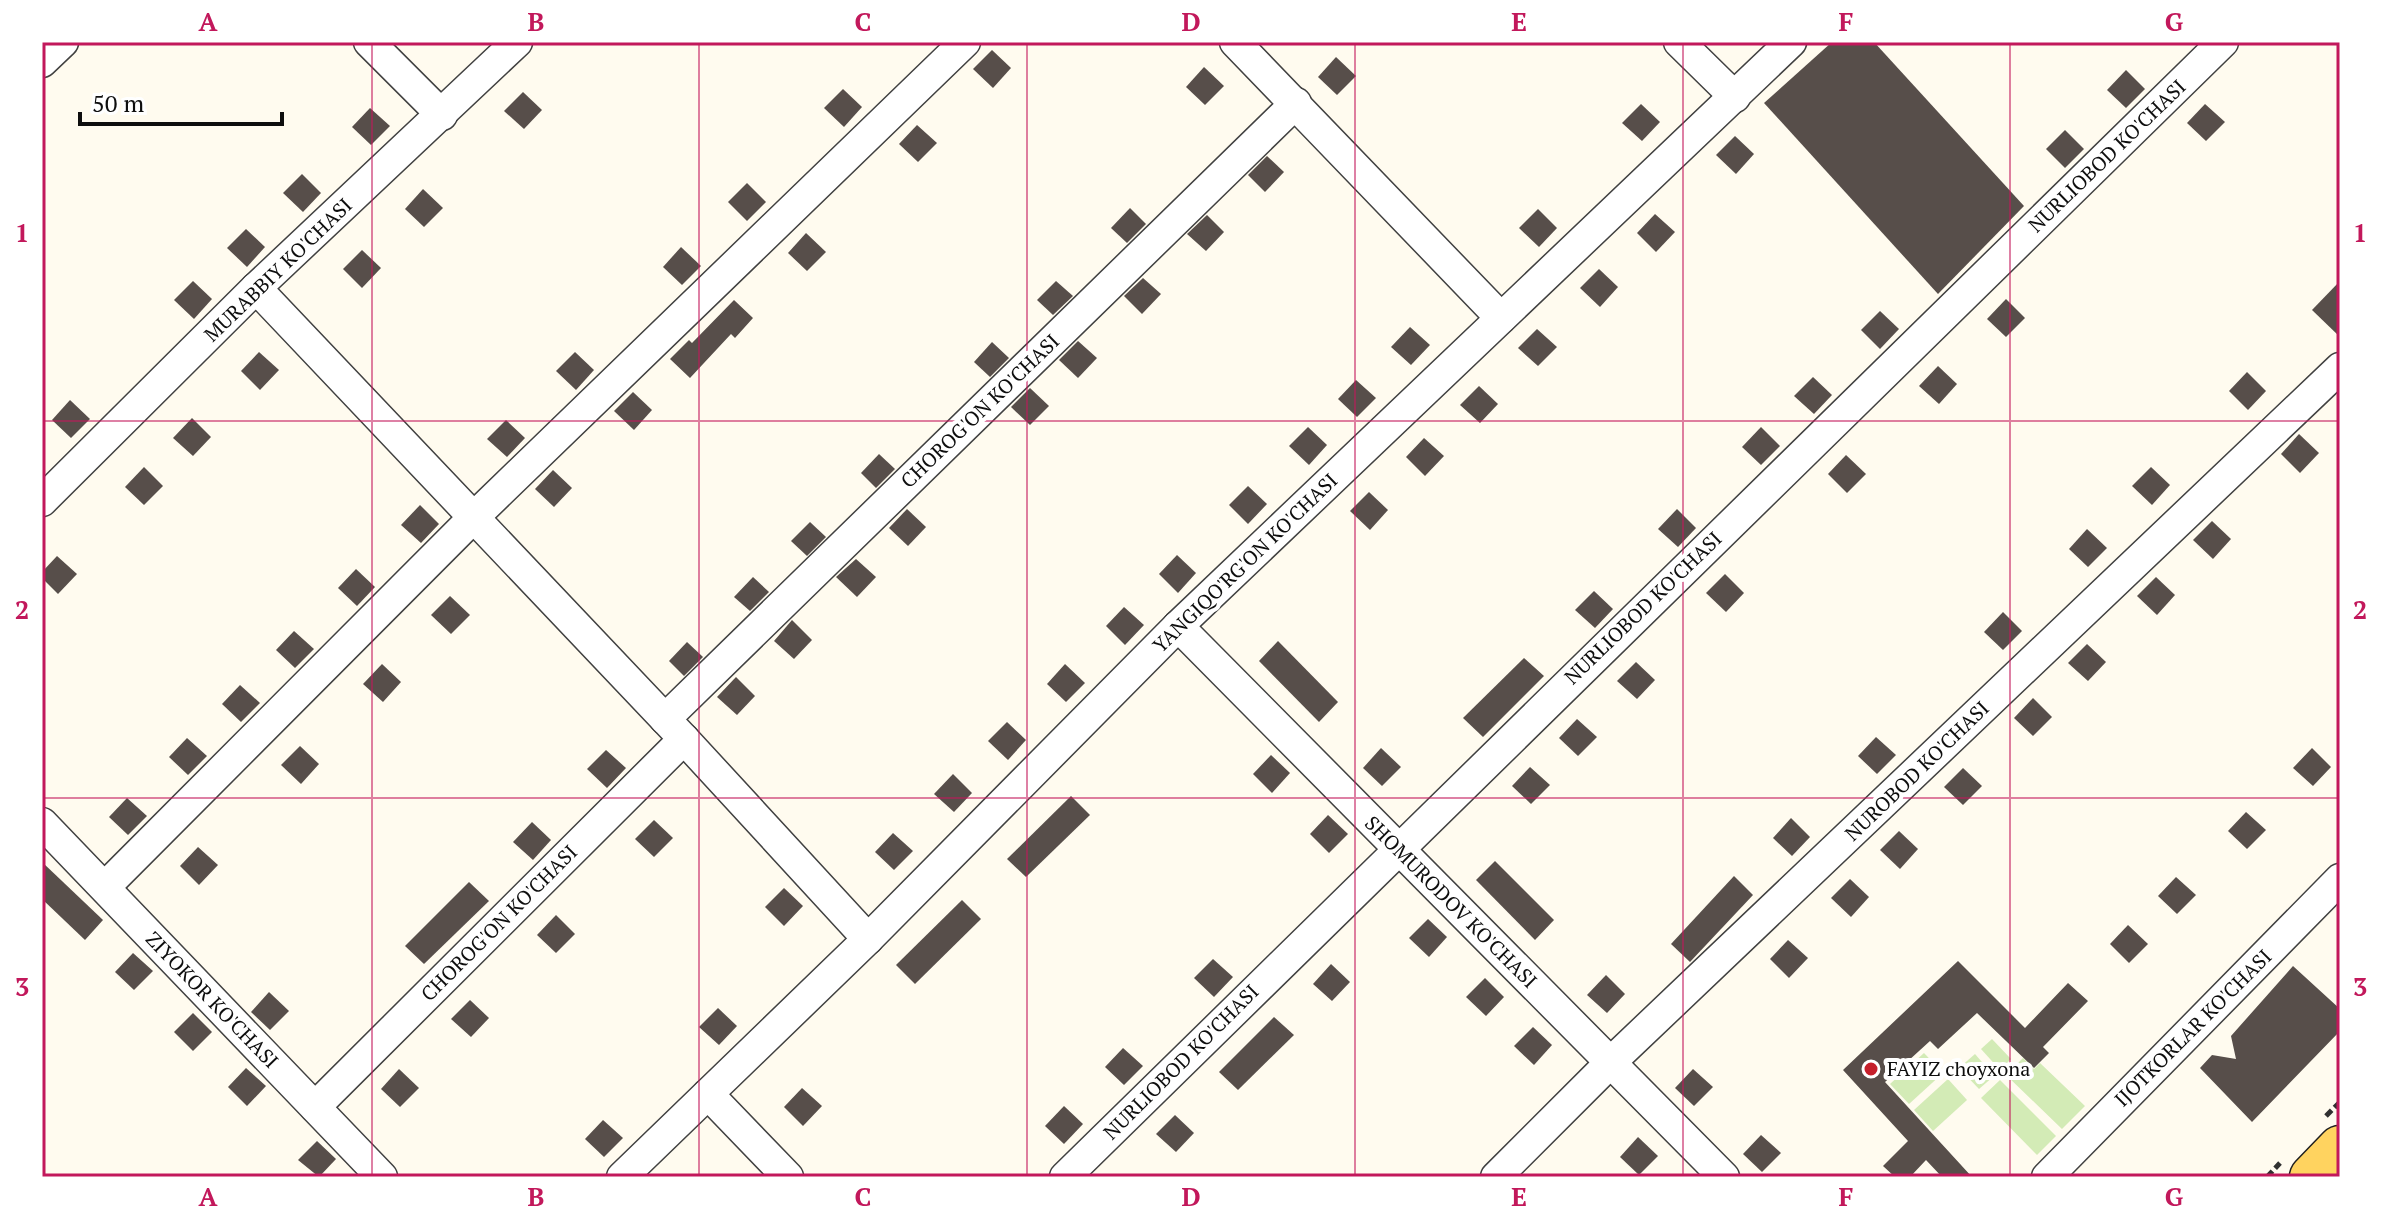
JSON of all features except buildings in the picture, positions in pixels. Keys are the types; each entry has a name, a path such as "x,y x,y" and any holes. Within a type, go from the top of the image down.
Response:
{"main road":[{"path":"2312,1177 2340,1148"}],"street":[{"path":"42,62 63,42"},
{"path":"369,42 442,115"},
{"name":"MURABBIY KO'CHASI","path":"42,501 256,288 517,42"},
{"path":"105,887 472,519 965,42"},
{"path":"1235,42 1501,318"},
{"path":"1679,42 1735,97"},
{"name":"YANGIQO'RG'ON KO'CHASI","path":"622,1177 868,939 1178,626 1791,42"},
{"name":"NURLIOBOD KO'CHASI","path":"1065,1177 1397,848 2223,42"},
{"name":"CHOROG'ON KO'CHASI","path":"315,1107 674,729 1296,103"},
{"path":"256,288 674,729 868,939"},
{"name":"NUROBOD KO'CHASI","path":"1496,1177 1611,1062 2340,368"},
{"name":"SHOMURODOV KO'CHASI","path":"1178,626 1724,1177"},
{"name":"ZIYOKOR KO'CHASI","path":"42,823 382,1177"},
{"name":"IJOTKORLAR KO'CHASI","path":"2047,1177 2340,879"},
{"path":"708,1094 788,1177"}],"green space":[{"path":"1992,1039 2011,1059 2000,1070 1981,1049"},
{"path":"1924,1053 1943,1073 1909,1104 1890,1084"},
{"path":"1975,1054 1994,1076 1979,1089 1959,1068"},
{"path":"2023,1058 2034,1069 2040,1063 2085,1106 2062,1129 2006,1075"},
{"path":"1948,1079 1967,1100 1933,1131 1914,1110"},
{"path":"2000,1080 2056,1136 2037,1155 1981,1098"}],"place":[{"name":"FAYIZ choyxona","path":"1871,1069"}]}
